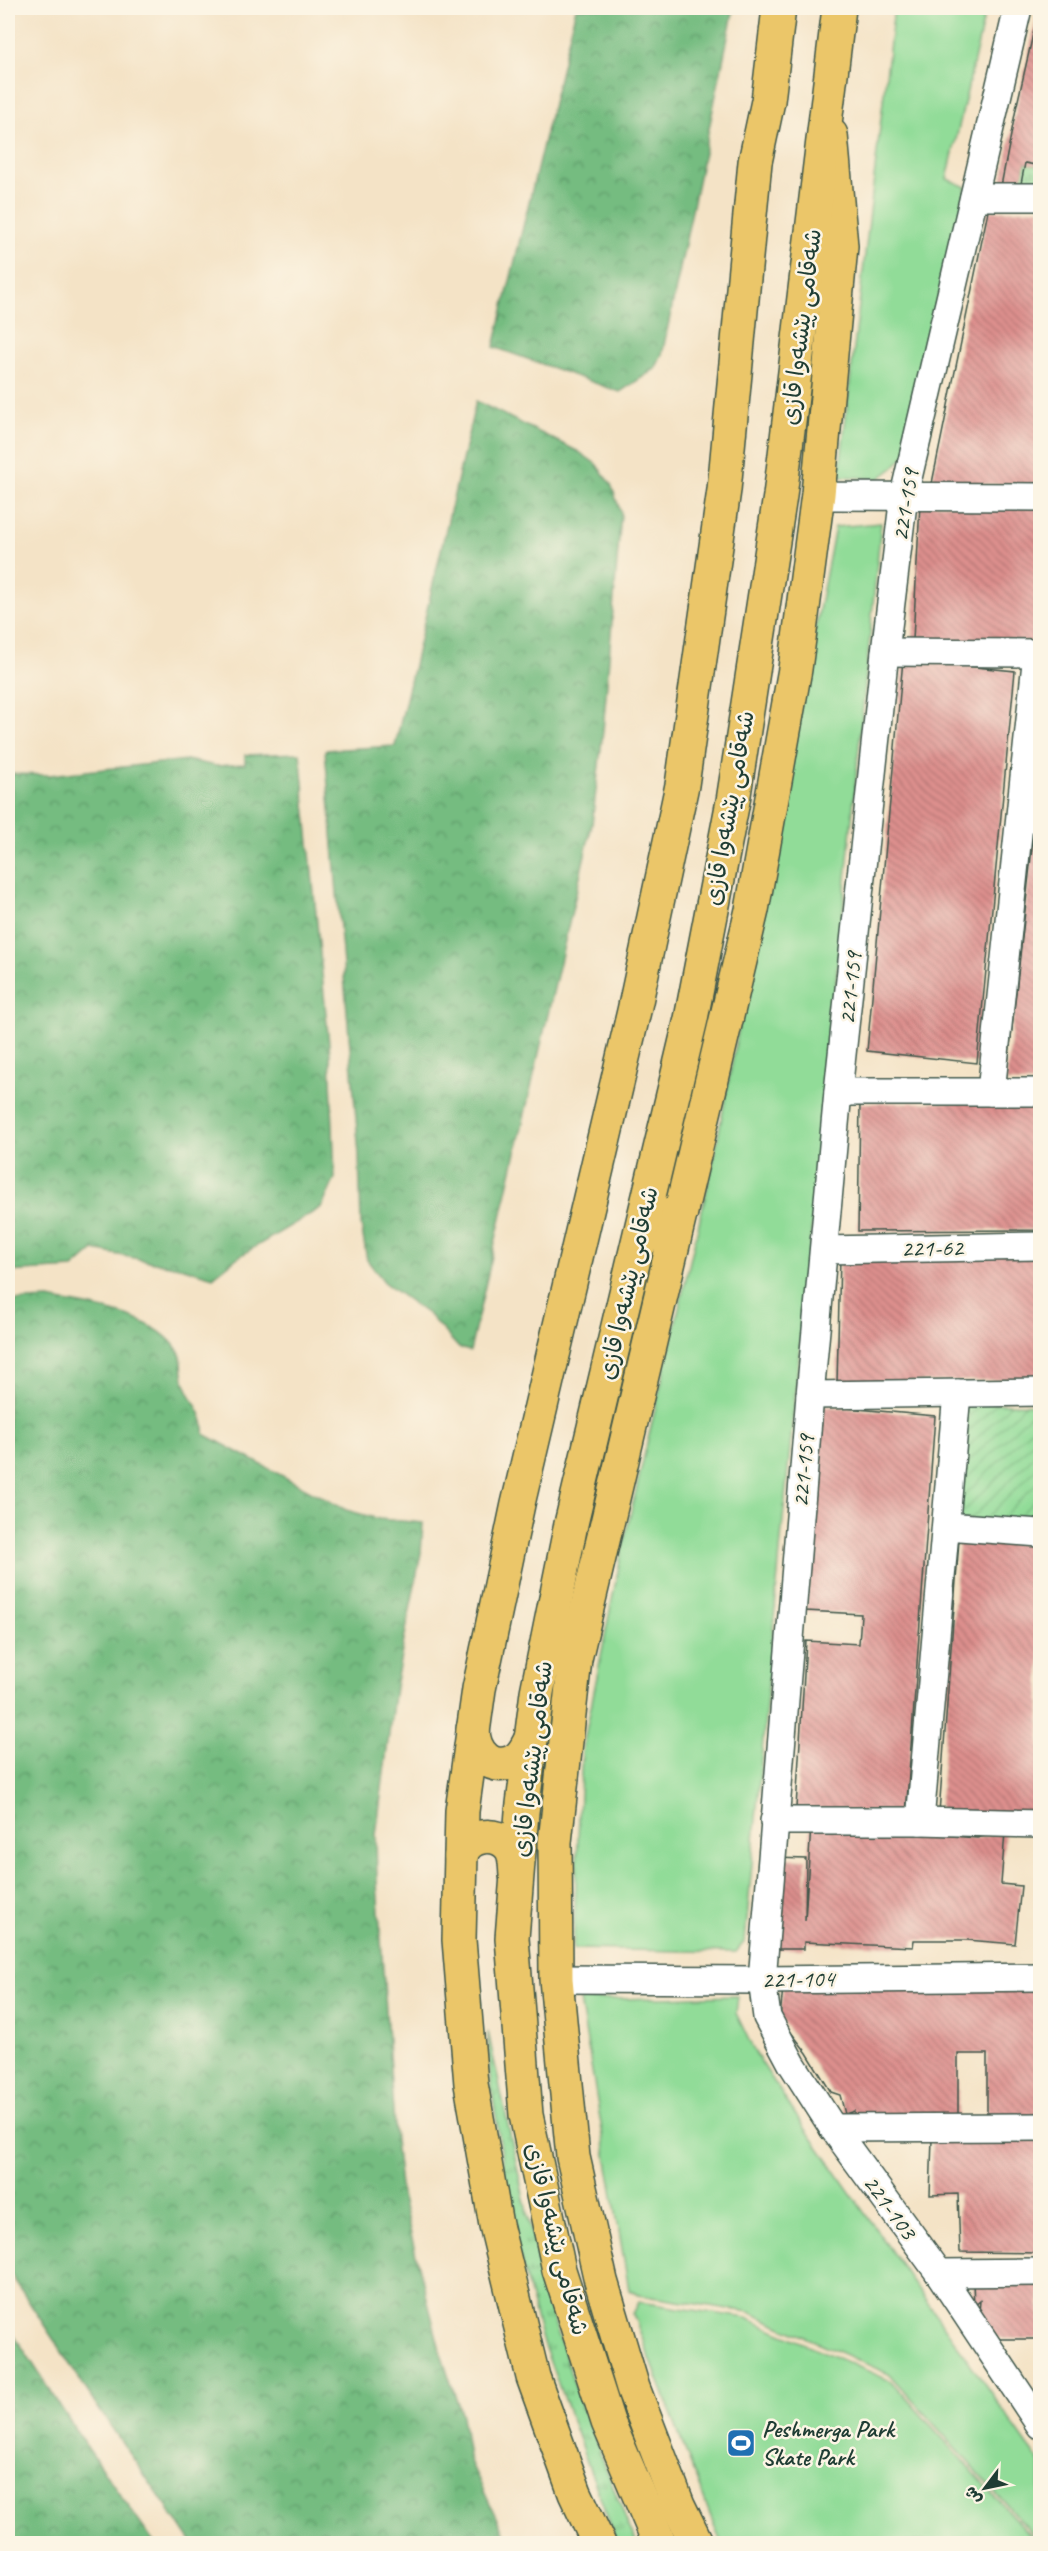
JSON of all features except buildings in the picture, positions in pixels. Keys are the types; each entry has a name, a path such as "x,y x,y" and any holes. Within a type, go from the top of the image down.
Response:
{"main road":[{"path":"768,100 769,8"},
{"path":"599,2544 575,2493 532,2377 496,2225 470,2073 459,1940 462,1811 479,1689 518,1504 634,1011 682,785 724,490 755,162 768,100 779,8"},
{"name":"شەقامی پێشەوا قازی","path":"660,2544 608,2422 560,2270 526,2115 512,1938 537,1692 572,1524 691,1019 733,801 780,496 839,8"},
{"path":"834,58 849,8"},
{"path":"697,2544 678,2505 633,2388 601,2281 573,2157 556,1979 555,1842 575,1659 753,910 795,669 818,494 841,246 828,108"},
{"path":"637,1247 662,1216 681,1212"},
{"path":"473,1729 476,1749 482,1756 498,1764 515,1760 523,1754 531,1739"},
{"path":"461,1856 468,1844 476,1839 494,1837 510,1848 514,1856 517,1880"}],"street":[{"name":"221-159","path":"762,1980 810,1395 838,1092 904,495 1018,8"},
{"path":"974,197 1041,197"},
{"path":"818,494 831,496 1041,497"},
{"path":"885,652 1039,653 991,1092"},
{"path":"838,1092 1041,1092"},
{"name":"221-62","path":"824,1250 1041,1246"},
{"path":"810,1395 1041,1392"},
{"path":"920,1821 957,1393"},
{"path":"946,1526 1041,1533"},
{"path":"774,1821 1041,1824"},
{"name":"221-104","path":"556,1979 762,1980 1041,1977"},
{"name":"221-103","path":"762,1980 767,2017 792,2064 833,2128 939,2273 1038,2417"},
{"path":"833,2128 1041,2127"},
{"path":"939,2273 1041,2272"}],"green space":[{"path":"576,8 734,8 662,355 655,369 620,392 494,347"},
{"path":"894,8 986,8 947,179 966,187 906,454 878,479 839,476"},
{"path":"1025,163 1040,166 1040,190 1020,189"},
{"path":"476,401 579,452 596,464 611,484 621,513 603,731 592,824 470,1351 459,1348 429,1315 386,1284 367,1260 361,1224 359,1154 325,750 395,746"},
{"path":"881,523 782,1529 745,1941 736,1952 573,1949 582,1752 622,1550 712,1168 835,527"},
{"path":"300,753 330,1054 335,1178 322,1207 238,1257 213,1277 184,1268 94,1250 73,1268 8,1272 8,774 50,775 187,760 216,766 245,764 245,755"},
{"path":"49,1299 101,1309 138,1320 154,1328 168,1339 181,1355 184,1379 203,1420 204,1434 346,1510 379,1519 423,1523 421,1553 395,1687 376,1835 377,1883 395,2140 401,2195 440,2350 462,2416 468,2457 508,2543 192,2543 103,2415 8,2270 8,1301"},
{"path":"963,1402 1040,1405 1040,1523 959,1520"},
{"path":"738,1996 736,2013 754,2051 793,2111 1040,2463 1040,2542 889,2374 749,2312 638,2295 629,2290 580,2000"},
{"path":"488,2032 543,2287 577,2393 637,2543 618,2543 542,2340 514,2234 490,2077"},
{"path":"639,2302 746,2318 891,2381 1037,2543 721,2543 633,2314"},
{"path":"8,2325 78,2434 154,2543 8,2543"}],"place":[{"name":"Peshmerga Park Skate Park","path":"741,2443"}]}
